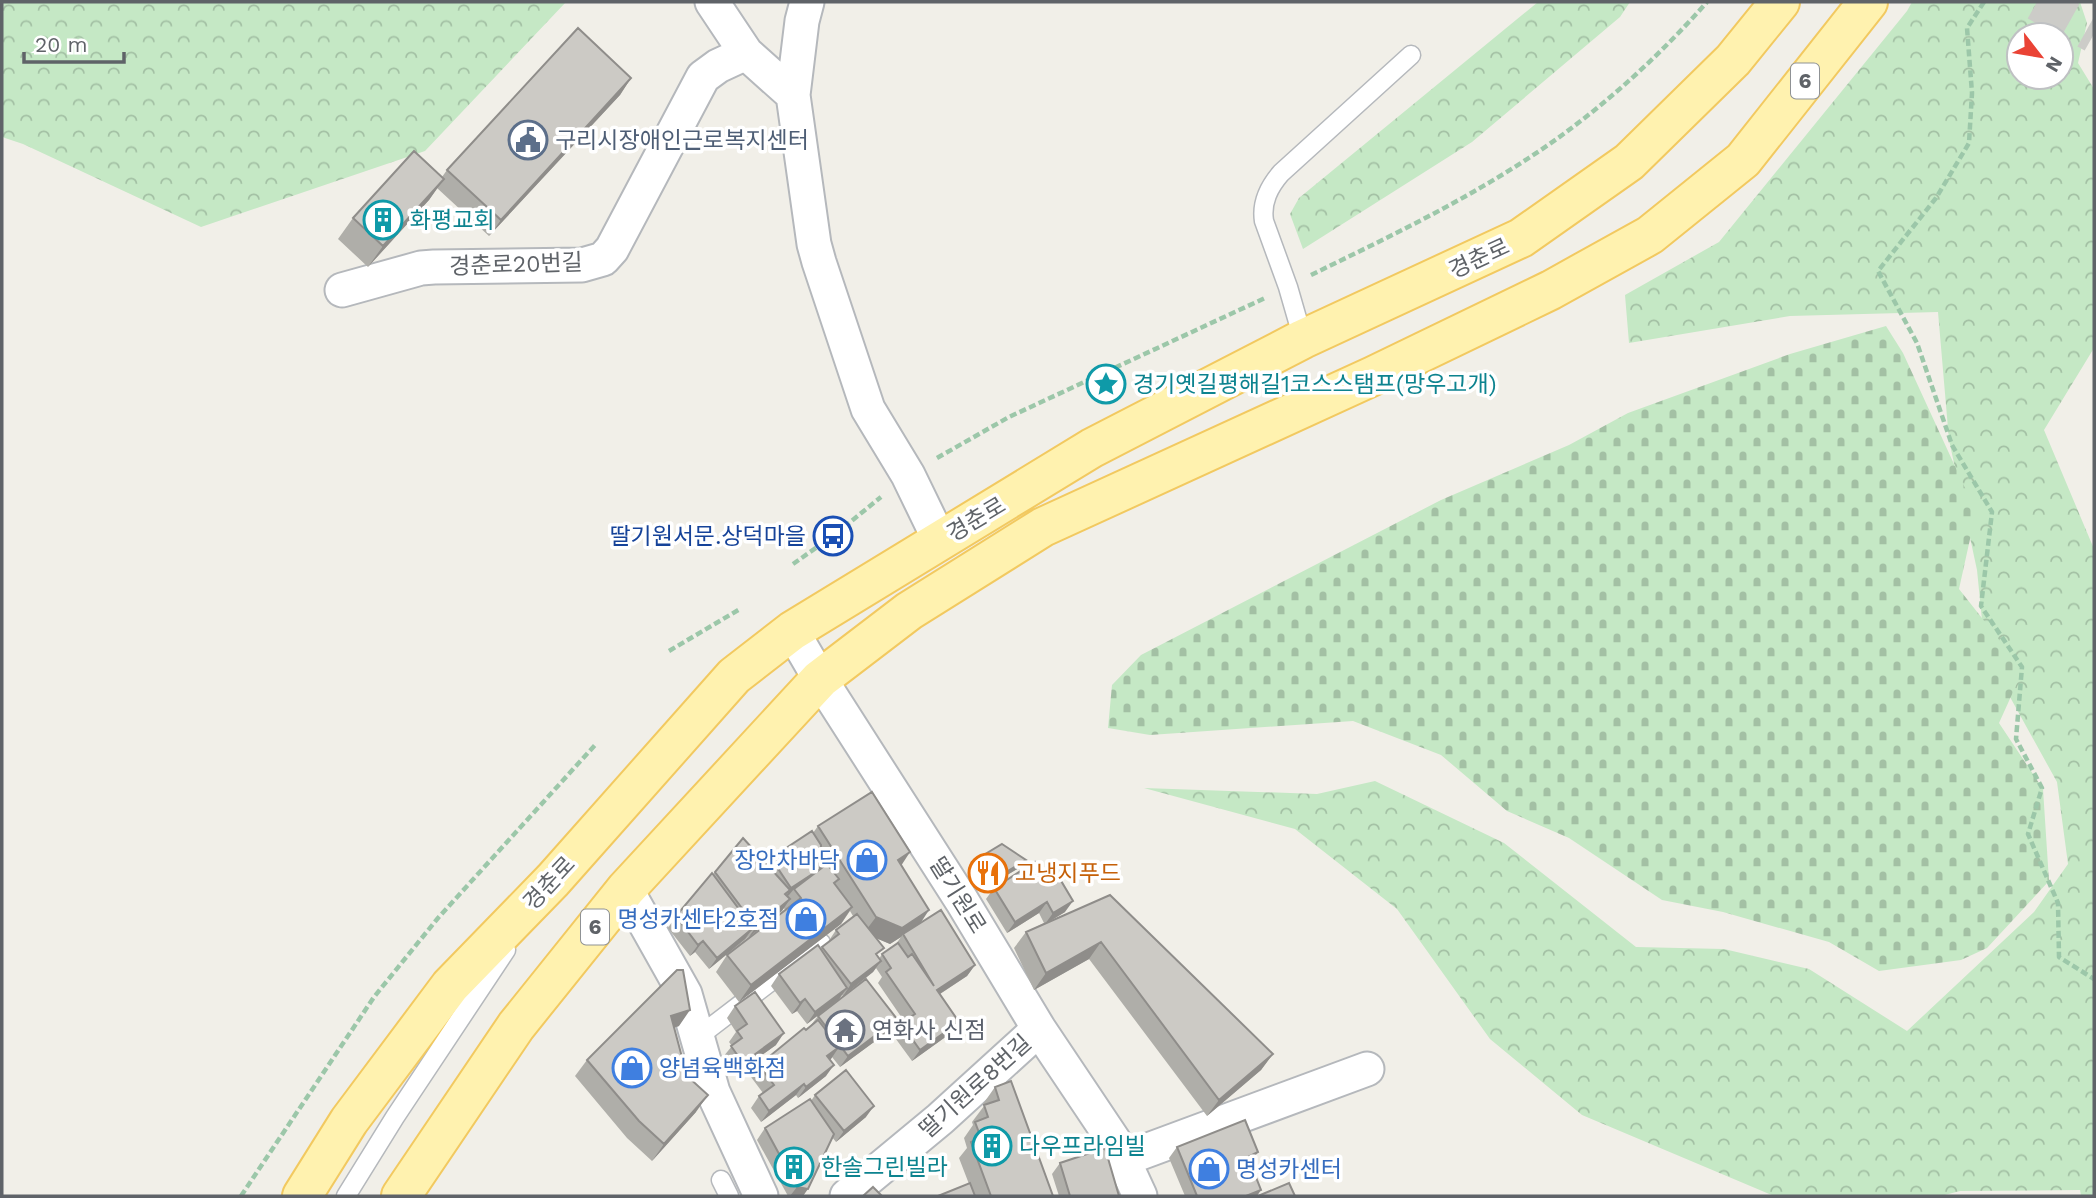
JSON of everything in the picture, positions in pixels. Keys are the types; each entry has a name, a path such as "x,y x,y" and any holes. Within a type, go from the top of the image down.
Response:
{"main road":[{"name":"경춘로","path":"302,1196 349,1121 450,986 553,880 734,676 792,631 1092,448 1303,339 1521,238 1629,162 1733,60 1780,2"},
{"name":"경춘로","path":"401,1196 516,1026 626,889 820,679 909,611 1043,527 1373,376 1551,290 1650,234 1743,160 1868,2"}],"street":[{"path":"712,2 746,54 793,95"},
{"path":"807,2 802,21 793,95 819,262 868,409 908,475 940,541"},
{"name":"경춘로20번길","path":"342,290 421,268 582,265 603,259 612,248 703,77 718,66 746,54"},
{"name":"딸기원로","path":"792,631 962,901 1039,1030 1116,1144 1140,1196"},
{"path":"626,889 685,994 713,1092 761,1196"},
{"name":"딸기원로8번길","path":"847,1196 940,1119 1039,1030"},
{"path":"1124,1159 1367,1069"}],"lane":[{"path":"1303,339 1264,221 1262,210 1265,197 1273,182 1410,55"},
{"path":"346,1196 553,880"},
{"path":"698,1037 821,943"}],"path":[{"path":"793,564 908,475 1009,417 1288,287 1457,201 1557,138 1604,102 1672,39 1707,2"},
{"path":"1984,2 1967,28 1972,93 1969,143 1936,198 1878,271 1917,343 1952,445 1992,512 1981,606 2022,667 2016,739 2042,788 2028,834 2058,902 2059,957 2094,979"},
{"path":"669,651 740,609"},
{"path":"241,1196 374,997 438,918 596,744"}],"green space":[{"path":"2,2 566,2 425,151 201,227 23,144 2,137"},
{"path":"1538,2 1630,2 1620,17 1472,142 1303,249 1290,214 1299,198"},
{"path":"1912,2 2080,2 2087,23 2078,63 2094,89 2094,348 2044,430 2094,549 2094,1196 2081,1196 2080,1190 1960,1191 1941,1196 1774,1196 1582,1115 1490,1039 1397,909 1295,829 1144,788 1317,794 1375,781 1504,843 1636,947 1724,949 1809,969 1907,1031 2034,912 2068,864 2057,782 2010,697 1982,620 1977,570 1949,440 1938,312 1790,316 1629,343 1625,295 1719,242"},
{"path":"1886,326 1903,353 1976,512 1959,589 2023,670 1999,723 2043,789 2049,881 1987,948 1961,960 1879,971 1829,942 1723,912 1662,900 1569,838 1507,811 1441,755 1353,721 1150,735 1108,728 1112,685 1141,655 1441,500 1569,445 1628,413 1790,354"}],"building":[{"name":"구리시장애인근로복지센터","path":"578,28 631,78 501,220 447,170"},
{"name":"화평교회","path":"414,151 444,179 383,246 353,218"},
{"path":"872,792 910,852 898,860 929,910 902,928 876,917 818,826"},
{"path":"812,831 821,845 820,869 791,888 771,858"},
{"path":"743,838 790,890 785,894 790,899 756,927 715,872"},
{"path":"1002,844 1026,860 986,884 972,862"},
{"path":"1035,862 1043,876 1054,869 1073,901 1053,913 1047,902 1015,922 994,888"},
{"path":"827,864 839,879 834,883 852,907 751,985 727,955 801,898 794,889"},
{"path":"712,873 753,928 717,958 703,941 698,945 676,916"},
{"path":"1110,895 1273,1054 1219,1100 1101,942 1046,973 1026,932"},
{"path":"941,910 975,965 937,990 959,1022 920,1050 901,1023 915,1014 886,972 891,968 882,954 898,943 908,957 912,954 934,986 903,934"},
{"path":"857,914 884,948 876,954 881,961 851,984 822,947 839,934 836,930"},
{"path":"818,945 847,988 815,1012 805,999 800,1003 779,974"},
{"path":"677,970 683,970 690,1010 671,1016 687,1076 708,1095 664,1144 639,1121 587,1060"},
{"path":"866,979 897,1019 848,1056 818,1016"},
{"path":"755,992 784,1033 743,1063 731,1046 742,1038 737,1031 747,1024 735,1006"},
{"path":"818,1020 839,1047 827,1056 834,1065 769,1111 759,1096 774,1085 759,1065 804,1028 806,1030"},
{"path":"846,1070 874,1106 844,1131 815,1095"},
{"name":"다우프라임빌","path":"1011,1081 1053,1196 991,1196 971,1142 981,1138 975,1122 988,1117 984,1105 999,1100 995,1087"},
{"name":"한솔그린빌라","path":"810,1099 834,1134 808,1189 797,1187 765,1128"},
{"path":"1245,1120 1258,1152 1248,1157 1261,1190 1246,1196 1197,1196 1177,1147"},
{"path":"1105,1148 1119,1196 1070,1196 1060,1163"},
{"path":"970,1183 975,1196 938,1196"},
{"path":"1289,1183 1295,1196 1258,1196"},
{"path":"873,1187 882,1196 863,1196"}],"tunnel":[{"path":"2037,2 2094,34"}],"place":[{"name":"구리시장애인근로복지센터","path":"528,140"},
{"name":"화평교회","path":"383,220"},
{"name":"경기옛길평해길1코스스탬프(망우고개)","path":"1106,384"},
{"name":"딸기원서문.상덕마을","path":"833,536"},
{"name":"장안차바닥","path":"867,860"},
{"name":"고냉지푸드","path":"988,873"},
{"name":"명성카센타2호점","path":"806,919"},
{"name":"연화사 신점","path":"845,1030"},
{"name":"양념육백화점","path":"632,1068"},
{"name":"다우프라임빌","path":"992,1146"},
{"name":"한솔그린빌라","path":"794,1167"},
{"name":"명성카센터","path":"1209,1169"}]}
